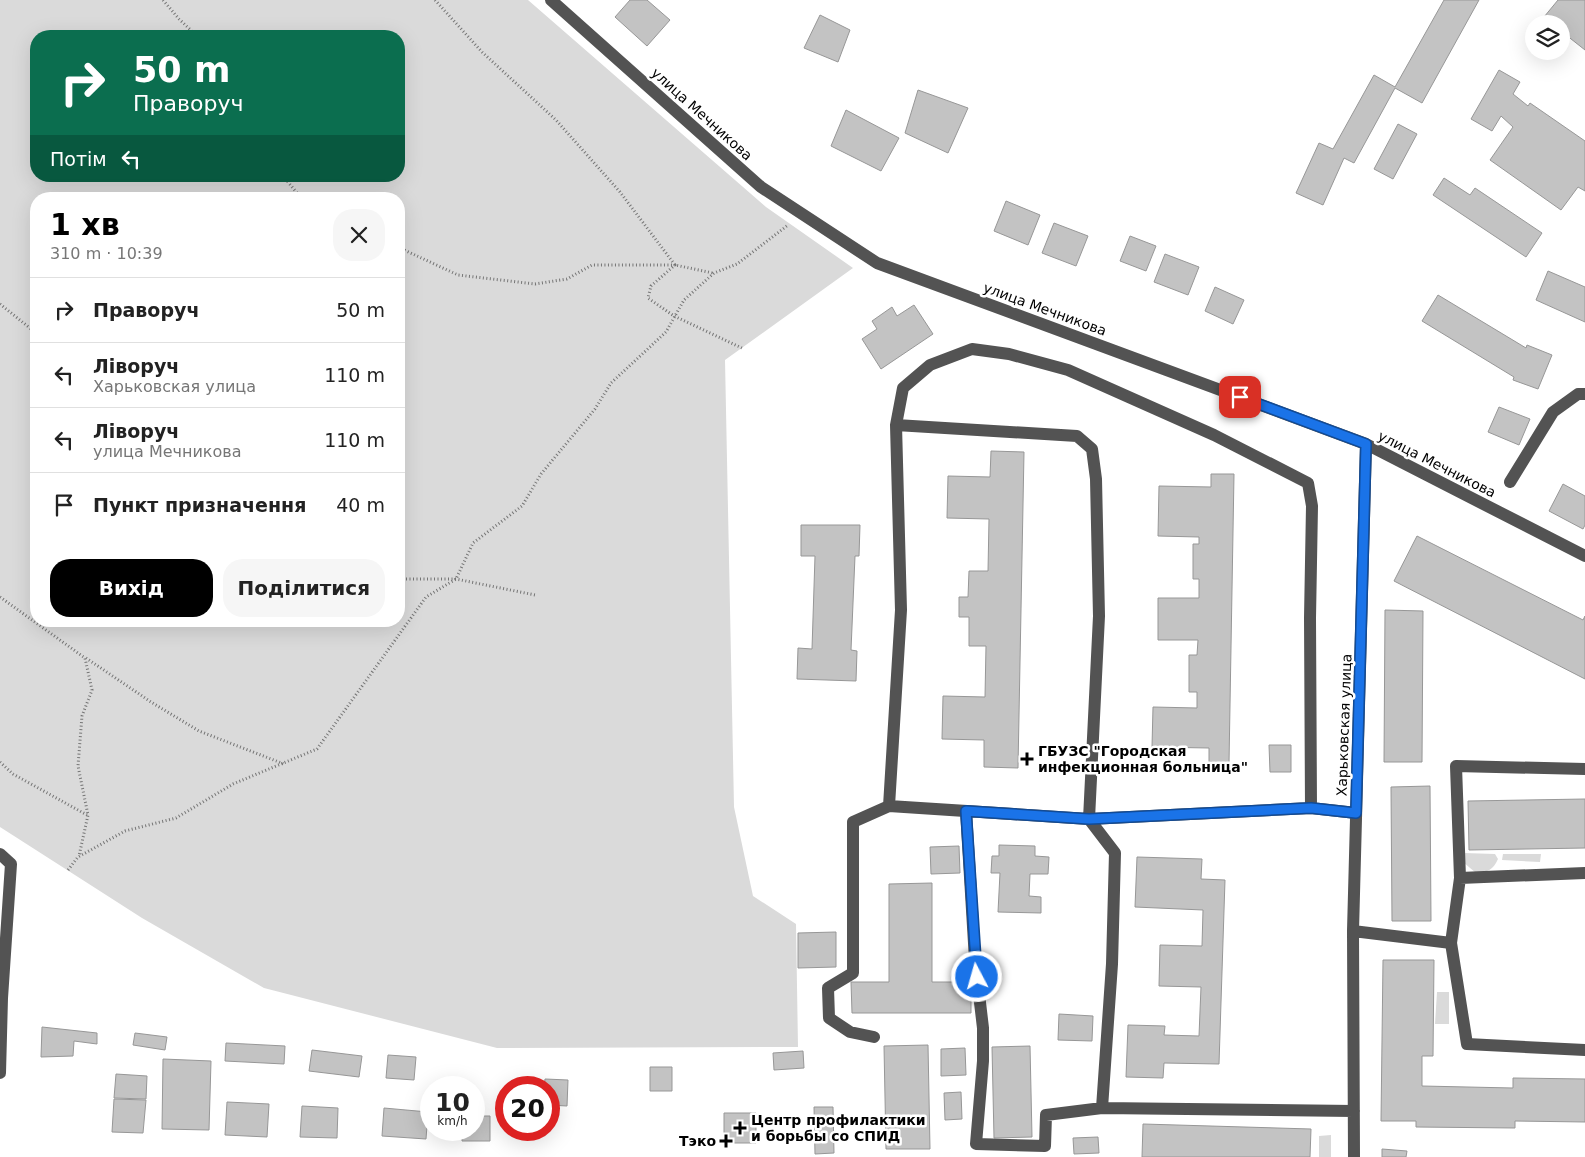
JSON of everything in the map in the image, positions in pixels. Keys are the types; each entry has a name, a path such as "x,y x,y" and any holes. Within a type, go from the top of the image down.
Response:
{"street":[{"name":"улица Мечникова","path":"551,0 761,187 878,263 1366,444 1585,556"},
{"path":"889,806 901,610 896,425 903,388 930,366 972,349 1009,354 1068,370 1214,435 1308,483 1312,506 1310,618 1311,808"},
{"path":"1510,482 1553,412 1578,394 1585,394"},
{"path":"896,425 1077,436 1092,449 1096,479 1099,616 1089,819 1115,852 1112,964 1102,1108"},
{"name":"Харьковская улица","path":"1354,1157 1354,931 1366,444"},
{"path":"1585,769 1456,766 1460,878 1451,943 1467,1044 1585,1050"},
{"path":"874,1037 850,1032 829,1018 828,988 853,973 853,822 889,806 1089,819 1311,808 1356,813"},
{"path":"966,811 975,960 983,1028 983,1061 976,1144 1045,1146 1046,1115 1102,1108 1354,1111"},
{"path":"0,854 10,864 1,998 0,1073"},
{"path":"1460,878 1585,873"},
{"path":"1354,931 1451,943"}],"path":[{"path":"163,0 191,30"},
{"path":"435,0 482,52 556,120 620,192 675,266"},
{"path":"288,182 296,192"},
{"path":"405,626 426,597 456,579 473,543 522,506 541,474 595,409 611,383 666,332 684,300 714,273 738,264 802,214"},
{"path":"405,251 458,275 535,284 567,279 592,265 675,266 714,273"},
{"path":"675,266 651,286 648,298 674,316 744,349"},
{"path":"0,304 30,328"},
{"path":"405,579 456,579 535,594"},
{"path":"0,597 30,619"},
{"path":"42,627 151,702 199,731 284,764"},
{"path":"68,870 78,857 125,831 176,818 232,784 317,749 404,627"},
{"path":"78,857 88,815 78,766 82,716 92,690 85,658"},
{"path":"0,762 13,774 88,815"}],"shaded area":[{"path":"0,0 528,0 766,207 853,268 725,360 734,807 753,896 796,924 798,1047 497,1048 264,988 142,918 0,827"},
{"path":"1464,853 1495,854 1498,859 1490,870 1476,873 1463,862"},
{"path":"1503,854 1541,854 1540,862 1502,860"},
{"path":"1437,992 1449,992 1449,1024 1435,1024"},
{"path":"1331,1135 1331,1157 1319,1157 1319,1136"}],"building":[{"path":"630,0 647,0 670,20 647,46 615,17"},
{"path":"1444,0 1479,0 1422,103 1395,88 1354,163 1344,158 1323,205 1296,193 1319,143 1333,149 1374,75 1395,87"},
{"path":"1558,0 1585,0 1585,50 1570,38 1570,15 1546,15"},
{"path":"820,15 850,30 838,62 804,48"},
{"path":"1499,70 1520,82 1513,94 1528,106 1530,103 1585,141 1585,191 1578,187 1561,210 1490,160 1513,127 1501,116 1492,131 1471,119"},
{"path":"918,90 968,108 948,153 905,133"},
{"path":"846,110 899,138 881,171 831,146"},
{"path":"1398,124 1417,134 1393,179 1374,169"},
{"path":"1444,178 1470,195 1475,188 1542,233 1526,257 1433,195"},
{"path":"1006,201 1040,215 1028,245 994,231"},
{"path":"1054,223 1088,236 1076,266 1042,253"},
{"path":"1130,236 1156,246 1146,271 1120,261"},
{"path":"1165,254 1199,267 1188,295 1154,282"},
{"path":"1548,271 1585,287 1585,322 1536,300"},
{"path":"1215,287 1244,300 1233,324 1205,311"},
{"path":"1438,295 1526,348 1527,345 1552,355 1538,389 1513,380 1514,377 1422,321"},
{"path":"914,305 933,334 881,369 862,339 877,329 872,321 892,307 897,316"},
{"path":"1499,407 1530,419 1519,445 1488,432"},
{"path":"991,451 1024,452 1018,768 984,767 984,740 942,739 943,696 985,697 986,646 969,646 969,617 959,617 959,597 968,597 969,571 988,571 989,519 947,518 948,476 990,477"},
{"path":"1211,474 1234,474 1229,763 1209,762 1209,748 1152,747 1153,707 1197,708 1197,692 1189,692 1189,655 1197,655 1198,640 1158,640 1158,598 1199,598 1199,579 1193,579 1193,544 1199,544 1199,537 1158,536 1159,486 1211,487"},
{"path":"1563,484 1585,496 1585,525 1583,529 1549,511"},
{"path":"801,525 860,525 859,556 855,556 851,650 857,651 856,681 797,679 798,648 812,649 815,556 801,556"},
{"path":"1417,536 1583,620 1585,616 1585,679 1394,581"},
{"path":"1385,610 1423,611 1422,762 1384,762"},
{"path":"1269,745 1291,745 1291,772 1270,772"},
{"path":"1430,786 1431,921 1392,921 1391,787"},
{"path":"1585,799 1585,848 1469,850 1468,801"},
{"path":"999,845 1035,846 1035,856 1049,857 1048,874 1030,874 1029,896 1041,897 1041,913 998,912 1000,873 991,873 992,856 999,856"},
{"path":"959,846 960,873 931,874 930,847"},
{"path":"1137,857 1202,859 1201,879 1225,880 1219,1064 1164,1063 1163,1078 1126,1077 1128,1025 1165,1026 1164,1035 1199,1036 1201,987 1159,986 1160,945 1202,946 1203,910 1135,907"},
{"path":"932,883 932,982 971,982 971,1013 852,1013 851,982 889,982 889,884"},
{"path":"836,932 836,967 798,968 798,933"},
{"path":"1383,960 1434,960 1433,1056 1422,1056 1422,1086 1513,1088 1513,1078 1585,1079 1585,1122 1515,1121 1515,1128 1416,1127 1416,1121 1381,1121"},
{"path":"1059,1014 1093,1016 1092,1041 1058,1040"},
{"path":"42,1027 97,1033 97,1044 74,1041 73,1056 41,1057"},
{"path":"135,1033 167,1037 165,1050 133,1045"},
{"path":"226,1043 285,1046 284,1064 225,1061"},
{"path":"928,1045 930,1149 886,1149 884,1046"},
{"path":"1030,1046 1032,1137 994,1138 992,1047"},
{"path":"965,1048 966,1075 941,1076 941,1049"},
{"path":"312,1050 362,1056 359,1077 309,1071"},
{"path":"803,1051 804,1068 774,1070 773,1053"},
{"path":"388,1055 416,1057 414,1080 386,1078"},
{"path":"163,1059 211,1061 209,1130 162,1129"},
{"path":"650,1067 672,1067 672,1091 650,1091"},
{"path":"116,1074 147,1076 146,1099 114,1098"},
{"path":"560,1080 568,1080 567,1106 560,1106"},
{"path":"961,1092 962,1119 945,1120 944,1093"},
{"path":"114,1099 146,1100 143,1133 112,1132"},
{"path":"227,1102 269,1104 267,1137 225,1135"},
{"path":"302,1106 338,1108 337,1138 300,1137"},
{"path":"814,1107 833,1107 834,1153 815,1154"},
{"path":"384,1108 420,1111 420,1139 382,1136"},
{"path":"724,1113 756,1113 756,1143 724,1143"},
{"path":"485,1116 490,1116 490,1141 485,1141"},
{"path":"1143,1124 1311,1129 1310,1157 1142,1157"},
{"path":"1098,1137 1099,1153 1074,1154 1073,1138"},
{"path":"1382,1149 1407,1151 1406,1157 1382,1157"}],"place":[{"name":"ГБУЗС \"Городская инфекционная больница\"","path":"1027,759"},
{"name":"Центр профилактики и борьбы со СПИД","path":"740,1128"},
{"name":"Тэко","path":"726,1141"}],"route":[{"path":"977,977 966,811 1089,819 1311,808 1356,813 1366,444 1240,397"}]}
